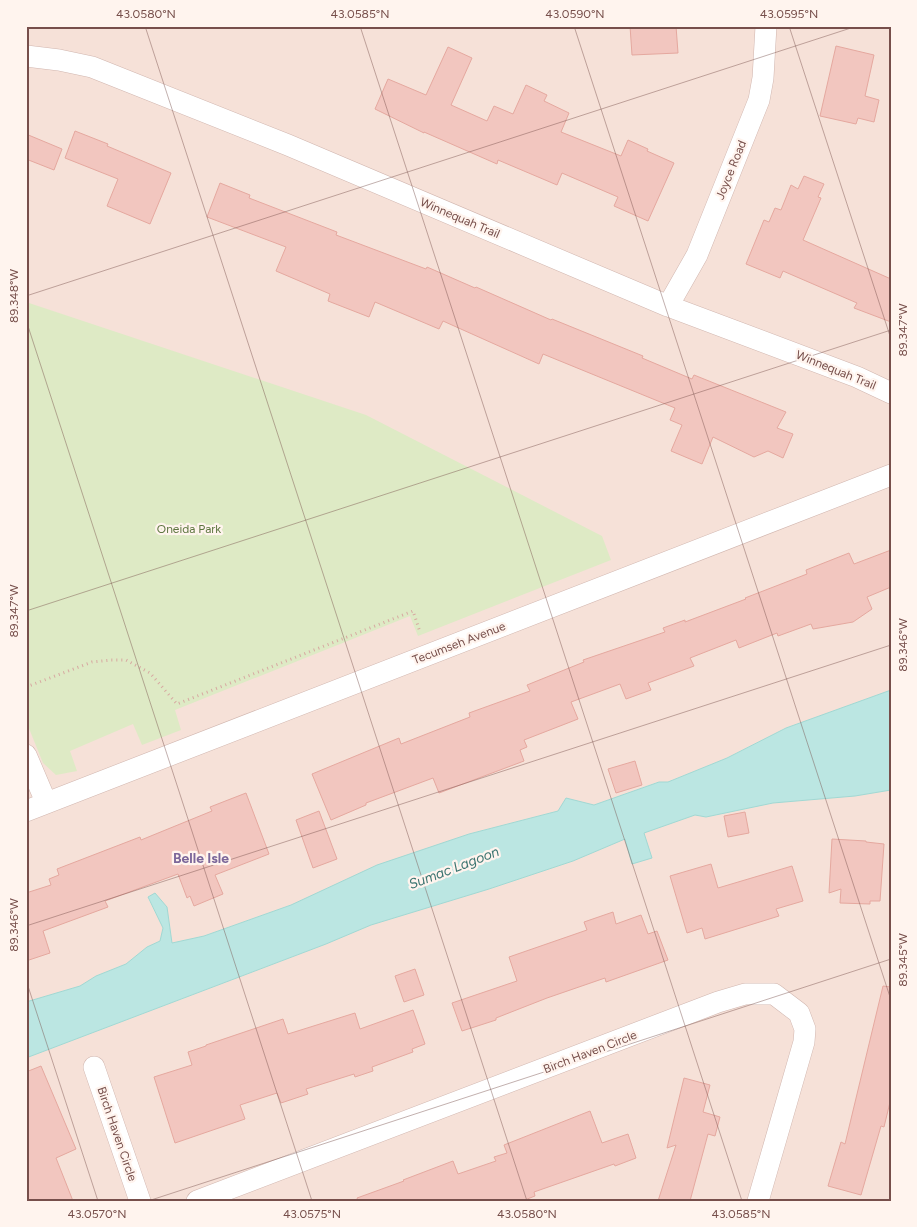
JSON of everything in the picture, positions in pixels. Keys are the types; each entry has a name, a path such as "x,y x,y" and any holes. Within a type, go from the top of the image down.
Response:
{"street":[{"name":"Joyce Road","path":"668,306 697,255 758,100 763,78 766,26"},
{"name":"Winnequah Trail","path":"26,56 59,60 101,70 288,145 668,306 857,377 891,393"},
{"name":"Tecumseh Avenue","path":"26,811 891,475"},
{"path":"26,755 46,802"},
{"name":"Birch Haven Circle","path":"197,1201 718,1002 745,994 774,994 799,1013 805,1029 804,1042 758,1201"},
{"name":"Birch Haven Circle","path":"94,1067 140,1201"}],"path":[{"path":"26,687 92,662 126,660 150,673 177,704 413,611 420,632"}],"shaded area":[{"path":"26,26 891,26 891,690 786,728 727,758 668,782 658,782 594,805 566,799 558,811 469,834 291,905 204,936 172,943 167,907 148,898 163,928 160,941 147,947 126,964 96,976 80,986 26,1002"},
{"path":"891,790 891,1201 26,1201 26,1058 326,944 371,925 573,861 625,839 652,858 643,833 695,815 706,817 773,803 855,796"}],"green space":[{"name":"Oneida Park","path":"26,302 366,415 602,536 611,560 418,636 410,616 175,710 181,730 142,745 133,724 70,751 77,771 56,775 43,763 26,721"}],"water":[{"name":"Sumac Lagoon","path":"891,690 891,790 855,796 773,803 706,817 695,815 644,833 652,858 632,864 625,839 573,861 371,925 326,944 26,1058 26,1002 80,986 96,976 126,964 147,947 160,941 163,928 148,897 155,893 167,907 172,943 204,936 291,905 377,865 469,834 558,811 566,798 594,805 659,782 668,782 727,758 786,728"}],"building":[{"path":"630,26 676,26 678,53 632,55"},
{"path":"836,46 874,55 865,96 879,100 874,122 858,118 856,124 820,116"},
{"path":"448,47 472,58 451,105 487,121 494,106 513,114 526,85 547,95 544,101 569,113 561,132 621,156 628,140 674,163 648,221 614,206 618,197 562,173 557,185 498,160 497,164 424,133 375,109 388,79 426,95"},
{"path":"75,131 171,173 150,224 107,206 118,179 65,158"},
{"path":"26,134 62,149 54,170 26,159"},
{"path":"804,176 824,184 818,197 821,198 803,240 891,279 891,322 854,308 857,303 783,271 780,278 746,264 764,220 769,222 775,208 781,210 791,185 798,189"},
{"path":"220,183 250,195 249,198 337,232 336,235 426,269 427,267 551,320 643,356 642,358 692,379 694,375 786,412 777,428 793,434 783,458 768,451 754,457 713,437 702,464 671,451 682,425 670,420 675,408 543,354 539,364 443,321 439,329 375,302 369,317 328,301 330,294 276,271 286,247 207,217"},
{"path":"891,550 891,587 867,597 872,609 853,622 813,629 811,624 778,636 777,633 739,648 736,640 690,658 694,666 648,683 651,690 626,699 620,684 571,702 578,719 524,740 527,747 520,750 524,761 439,793 433,778 366,803 366,805 331,820 312,774 399,738 401,744 470,717 469,713 530,691 527,685 584,662 583,660 665,632 663,628 685,620 685,622 746,599 807,574 806,570 849,553 854,564"},
{"path":"635,761 642,785 616,793 608,769"},
{"path":"246,793 269,854 215,875 223,894 194,906 190,896 187,898 178,874 105,901 108,907 43,931 50,953 26,961 26,893 51,885 49,879 59,875 57,869 140,837 141,840 212,811 210,807"},
{"path":"319,811 337,859 313,868 296,820"},
{"path":"745,812 749,833 728,837 724,816"},
{"path":"832,839 884,844 880,901 870,901 870,904 840,903 841,889 829,893"},
{"path":"711,864 718,888 792,866 803,901 776,909 779,916 705,939 702,928 687,933 670,876"},
{"path":"613,912 616,924 641,915 648,934 657,931 668,960 606,982 605,978 547,998 496,1018 496,1020 462,1031 452,1003 517,981 509,957 587,930 584,922"},
{"path":"415,969 424,995 404,1002 395,976"},
{"path":"883,986 891,987 891,1098 884,1127 881,1126 861,1195 828,1186 841,1142 845,1144"},
{"path":"413,1010 425,1044 412,1049 413,1052 372,1067 373,1071 355,1077 354,1074 306,1089 308,1094 281,1103 277,1093 240,1105 245,1119 175,1143 154,1077 192,1065 188,1052 283,1019 288,1034 355,1013 360,1029"},
{"path":"41,1066 76,1149 56,1158 73,1201 26,1201 26,1072"},
{"path":"684,1078 710,1085 703,1112 720,1117 715,1136 708,1134 690,1201 658,1201 676,1145 667,1148"},
{"path":"590,1111 602,1143 628,1134 636,1158 534,1192 535,1196 522,1201 358,1201 357,1198 453,1161 458,1174 496,1161 494,1157 507,1153 504,1145"}],"district":[{"name":"Belle Isle","path":"201,858"}]}
